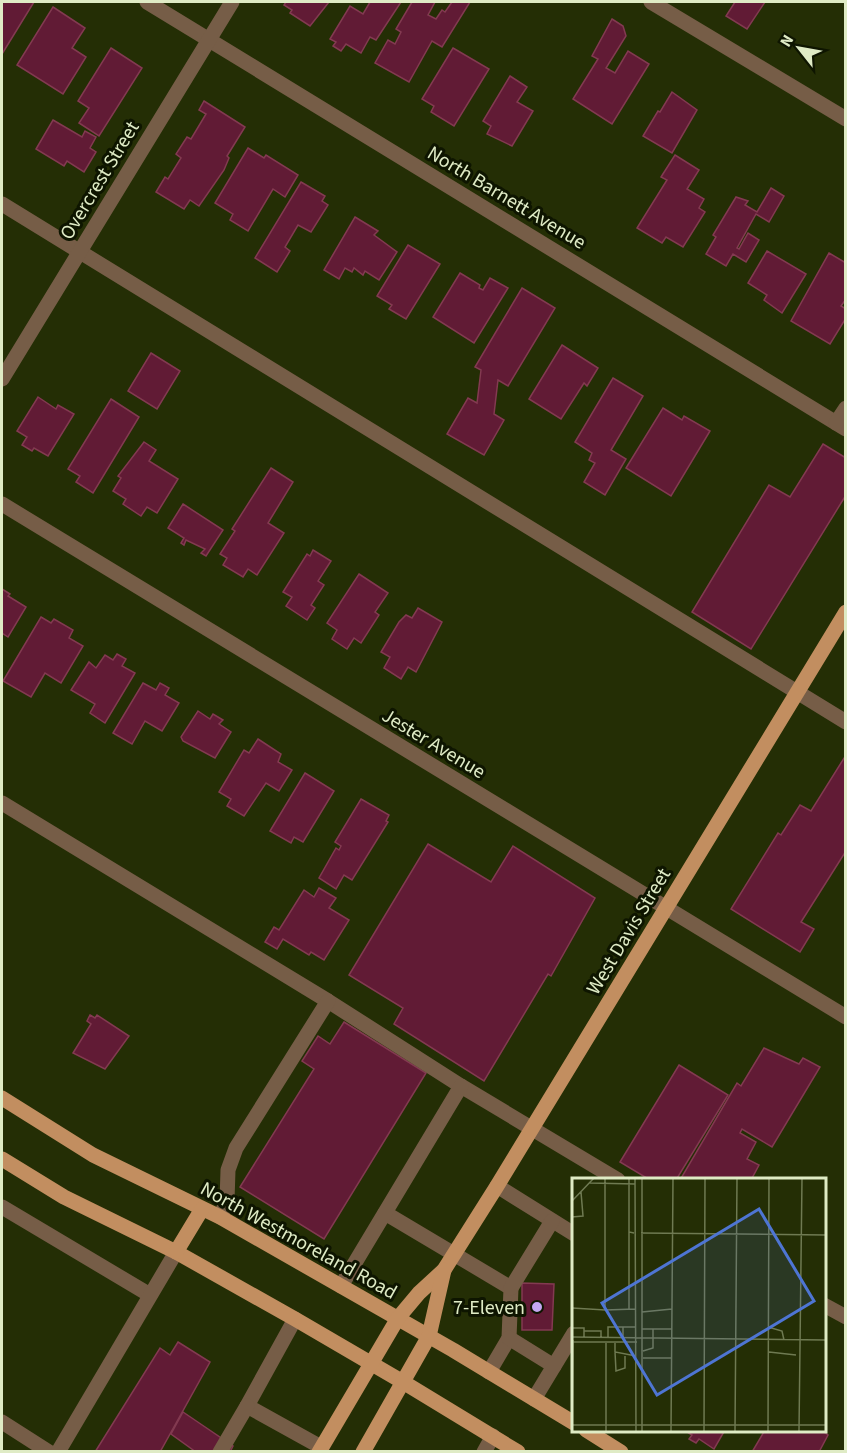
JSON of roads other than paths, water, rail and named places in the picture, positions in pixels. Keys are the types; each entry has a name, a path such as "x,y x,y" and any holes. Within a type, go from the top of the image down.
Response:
{"main road":[{"name":"West Davis Street","path":"320,1449 398,1318 419,1293 444,1270 454,1255 846,612"},
{"name":"North Westmoreland Road","path":"2,1098 93,1155 220,1218 398,1318 572,1422"},
{"path":"2,1159 64,1197 176,1252 295,1319 518,1452"},
{"path":"176,1252 202,1209"},
{"name":"West Davis Street","path":"363,1452 429,1336 444,1270"},
{"path":"588,1432 621,1452"}],"street":[{"name":"North Barnett Avenue","path":"147,2 841,426"},
{"name":"Overcrest Street","path":"2,379 232,2"},
{"path":"651,2 846,118"},
{"path":"2,204 846,722"},
{"path":"841,426 846,408"},
{"name":"Jester Avenue","path":"2,504 846,1017"},
{"path":"2,803 615,1178"},
{"path":"220,1218 227,1201 228,1170 236,1148 328,1001"},
{"path":"341,1286 461,1086"},
{"path":"497,1186 572,1233"},
{"path":"2,1207 150,1295"},
{"path":"385,1213 511,1288"},
{"path":"489,1372 509,1338 511,1288 552,1221"},
{"path":"58,1452 176,1252"},
{"path":"826,1306 846,1317"},
{"path":"220,1452 295,1319"},
{"path":"534,1399 572,1336"},
{"path":"509,1338 554,1366"},
{"path":"247,1406 320,1449"},
{"path":"2,1422 49,1452"},
{"path":"484,1452 493,1436"}],"place":[{"name":"7-Eleven","path":"537,1307"}]}
